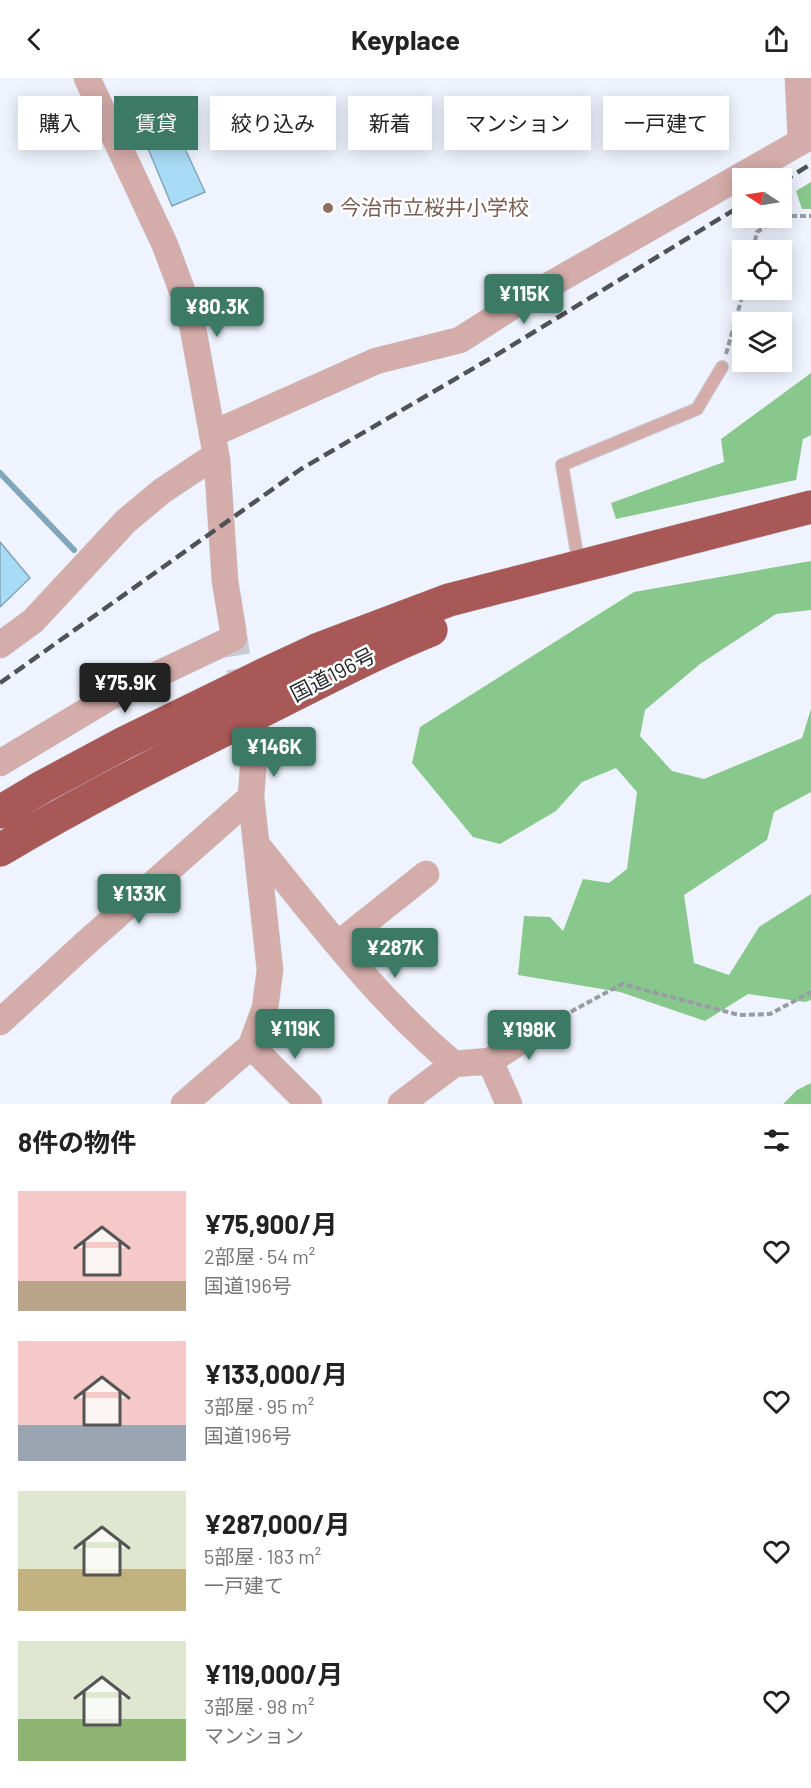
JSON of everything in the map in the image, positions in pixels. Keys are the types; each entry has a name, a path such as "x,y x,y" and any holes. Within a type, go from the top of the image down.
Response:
{"highway":[{"name":"国道196号","path":"0,812 124,743 319,649 448,600 811,507"},
{"name":"国道196号","path":"0,850 55,817 143,770 373,654 579,567"}],"street":[{"path":"0,763 110,697 233,634 225,581 223,525 214,444 190,312 165,244 87,78"},
{"path":"0,645 33,621 126,521 214,444 376,361 460,340 516,304 806,139 798,78"},
{"path":"184,1104 251,1046 265,1008 270,970 251,797 254,755"},
{"path":"0,1022 251,797"},
{"path":"256,844 379,994 424,1039 454,1064"},
{"path":"338,944 426,874"},
{"path":"401,1104 454,1064 490,1061 544,1026"},
{"path":"251,1046 309,1104"},
{"path":"490,1061 509,1104"}],"lane":[{"path":"579,567 562,465 697,409 722,367"}],"path":[{"path":"792,217 811,216"},
{"path":"755,240 757,232 763,228"},
{"path":"722,367 741,300"},
{"path":"544,1026 622,984 739,1015 770,1014 811,992"}],"green space":[{"path":"811,182 811,209 802,209 796,191"},
{"path":"811,373 811,435 803,439 796,480 616,519 611,503 724,462 721,439"},
{"path":"811,561 811,610 776,614 700,664 645,710 640,736 672,771 704,779 802,738 811,709 811,792 774,812 767,840 684,895 694,963 729,975 759,927 811,894 811,1000 805,1002 748,994 705,1021 620,992 518,975 524,916 550,917 563,931 583,879 609,883 627,869 637,792 616,768 582,782 556,811 500,844 473,837 412,763 420,727 634,592"},
{"path":"811,1083 811,1104 783,1104 797,1090"}],"water":[{"path":"149,150 186,150 205,192 172,206"},
{"path":"0,542 30,578 0,607"}],"waterway":[{"path":"0,473 74,550"}],"tunnel":[{"path":"233,630 254,755"}],"railway":[{"path":"792,176 811,164"},
{"path":"0,683 301,469 498,354 732,211"}],"place":[{"name":"今治市立桜井小学校","path":"328,208"}]}
